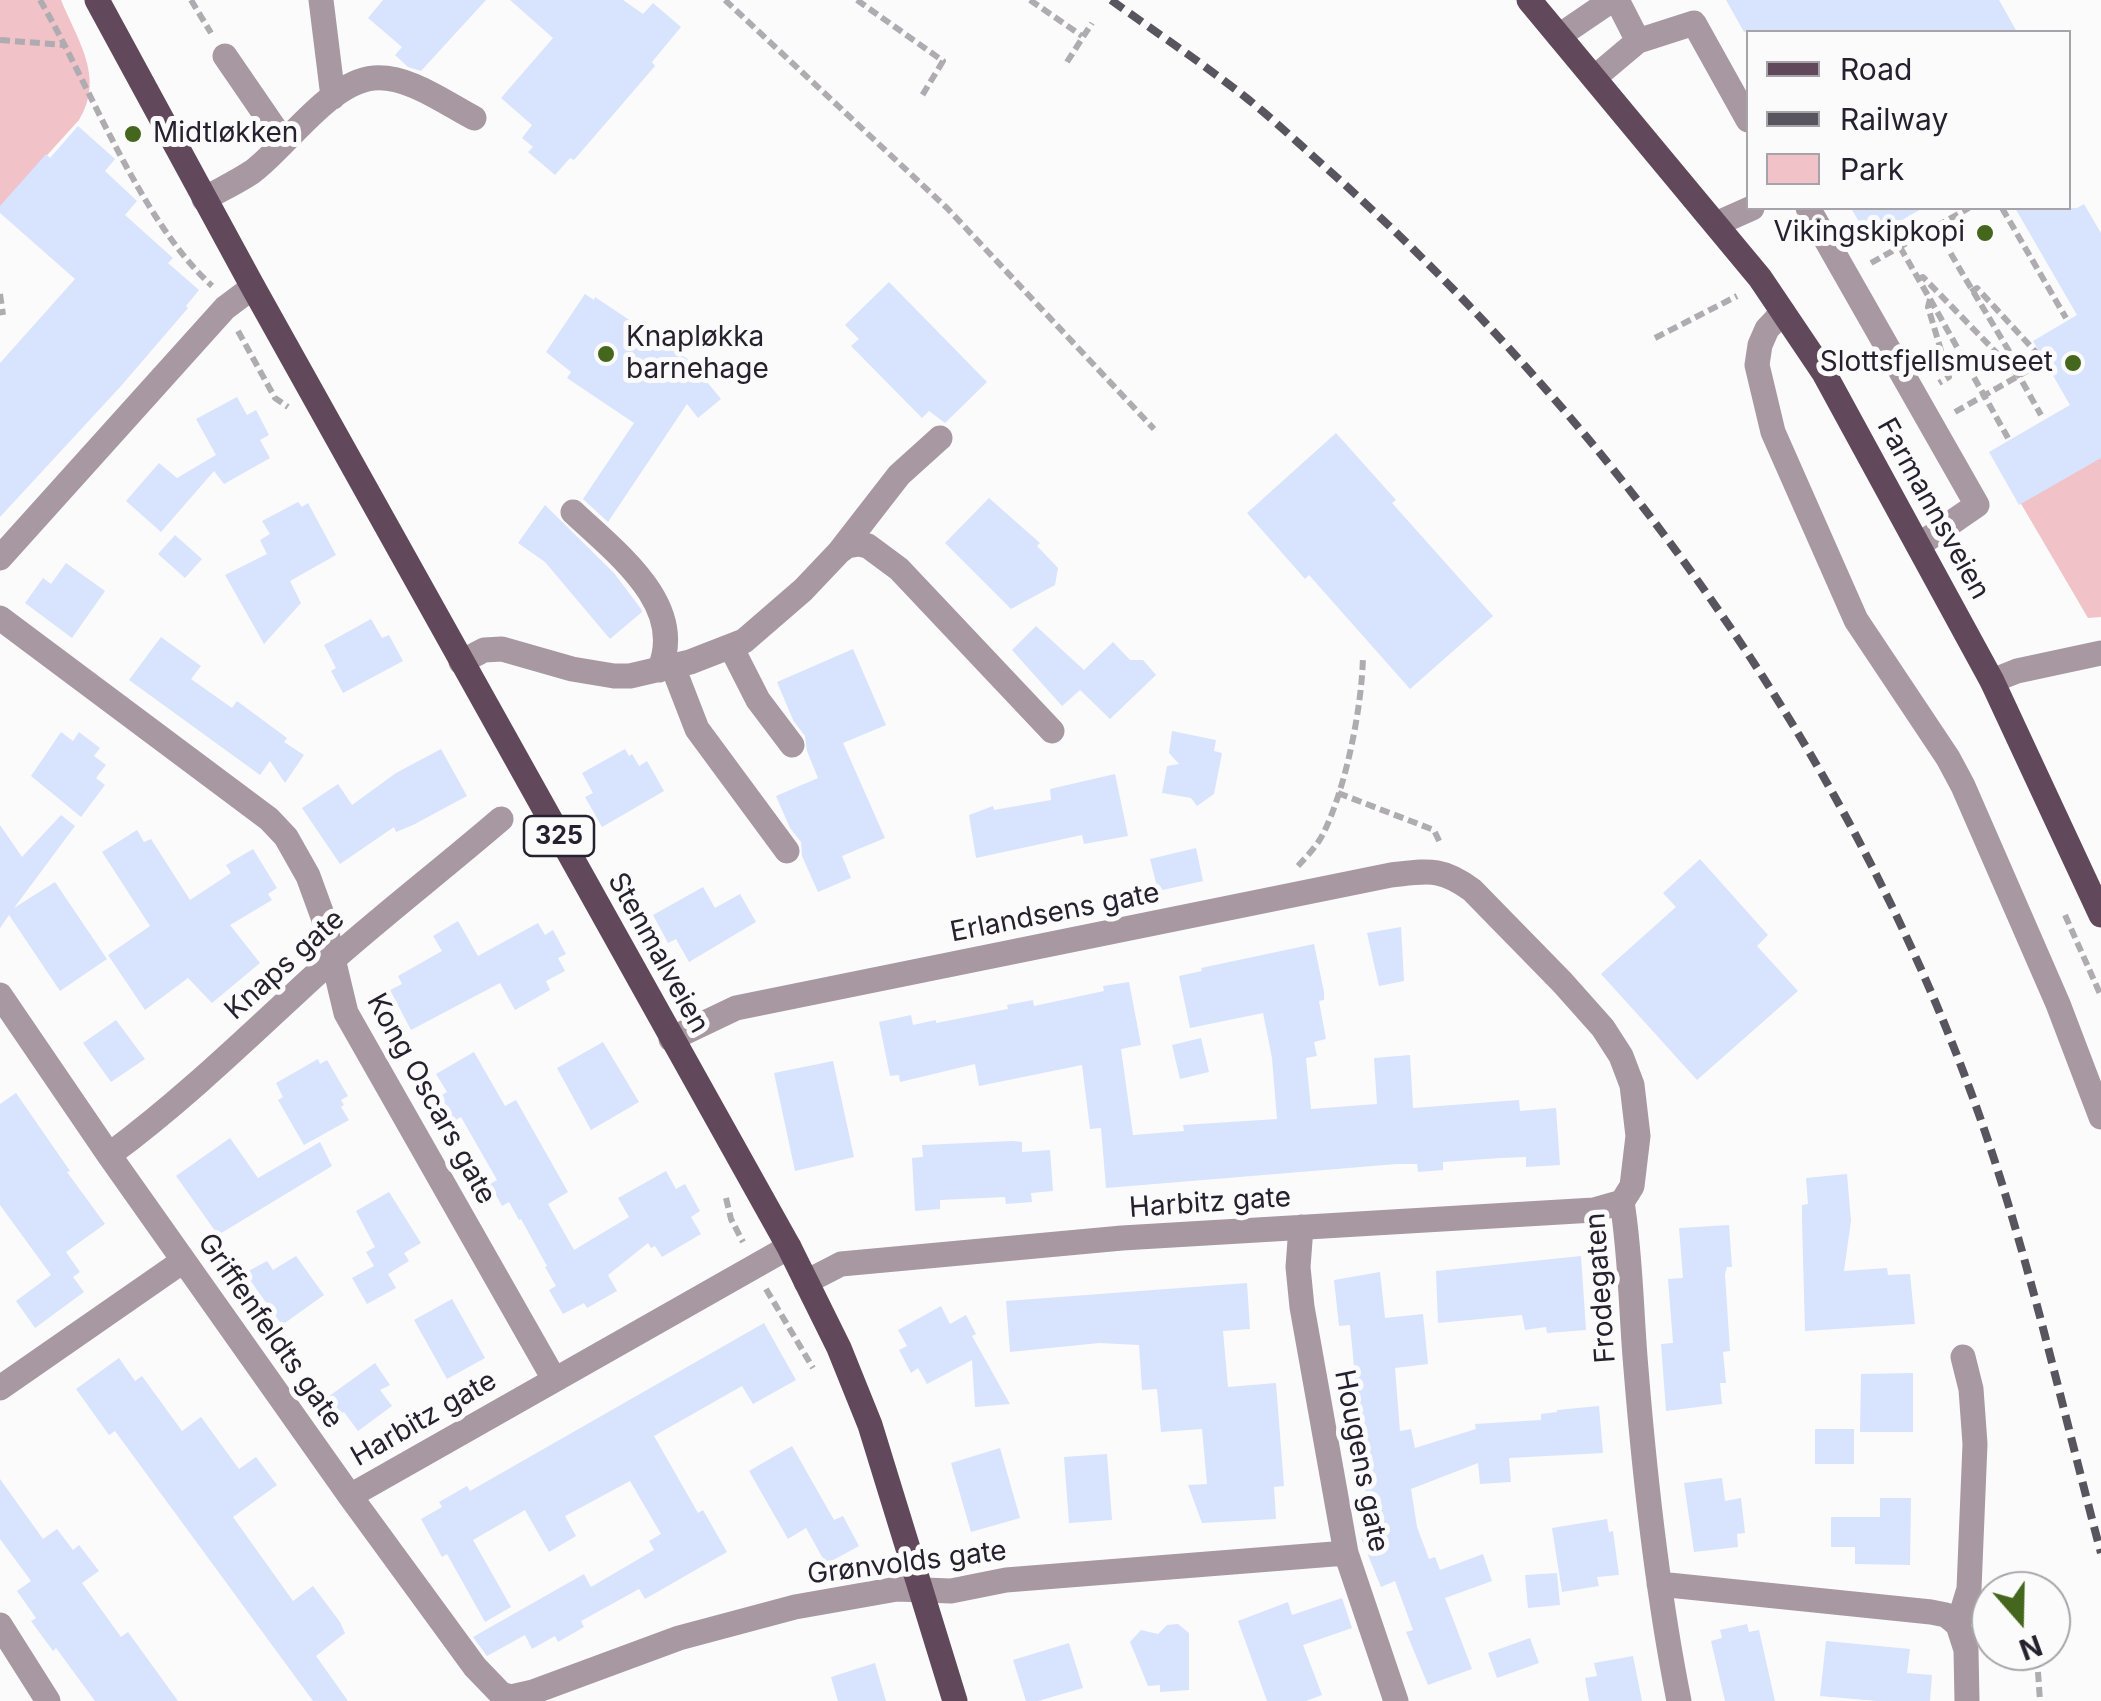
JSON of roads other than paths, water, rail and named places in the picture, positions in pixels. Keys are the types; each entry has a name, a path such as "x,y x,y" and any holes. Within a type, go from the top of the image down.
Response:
{"main road":[{"name":"Stenmalveien","path":"97,0 252,287 789,1247 839,1348 870,1425 954,1701"},
{"name":"Farmannsveien","path":"1530,0 1716,224 1824,373 1992,681 2101,915"}],"street":[{"path":"321,0 333,97"},
{"path":"1560,36 1615,0 1638,40"},
{"path":"1594,78 1638,40 1694,23 1746,116"},
{"path":"225,56 284,142"},
{"path":"204,198 252,171 333,97 354,84 375,78 403,82 474,118"},
{"path":"1716,224 1748,210"},
{"path":"1809,210 1977,504 1919,545"},
{"path":"0,558 212,322 252,287"},
{"path":"1783,312 1766,329 1757,365 1774,432 1856,620 1964,786 2058,1004 2101,1117"},
{"path":"840,552 899,476 940,438"},
{"path":"573,512 634,570 653,596 664,622 666,669 697,730 787,851"},
{"path":"461,662 484,650 502,649 598,674 630,676 666,669 744,641 847,546 868,546 899,569 1052,731"},
{"name":"Kong Oscars gate","path":"0,618 277,828 308,876 323,917 346,1013 554,1378"},
{"path":"731,648 758,700 792,745"},
{"path":"1992,681 2017,671 2101,653"},
{"name":"Knaps gate","path":"109,1155 501,819"},
{"name":"Erlandsens gate","path":"671,1039 736,1008 1391,875 1436,870 1456,878"},
{"name":"Frodegaten","path":"1456,878 1562,982 1602,1028 1621,1056 1632,1085 1638,1136 1632,1186 1622,1202 1629,1245 1650,1520 1680,1701"},
{"name":"Griffenfeldts gate","path":"0,994 183,1261 497,1697"},
{"name":"Harbitz gate","path":"806,1282 841,1264 1164,1236 1594,1210 1622,1202"},
{"name":"Hougens gate","path":"1302,1227 1298,1267 1302,1307 1346,1553 1396,1701"},
{"name":"Harbitz gate","path":"350,1496 789,1247"},
{"path":"0,1388 183,1261"},
{"path":"1958,1626 1968,1589 1975,1444 1971,1389 1962,1358"},
{"name":"Grønvolds gate","path":"497,1697 534,1692 679,1638 795,1607 897,1589 951,1592 1006,1580 1346,1553"},
{"path":"1659,1584 1946,1615 1958,1626 1966,1650 1967,1701"},
{"path":"0,1625 46,1700"}],"railway":[{"path":"1111,0 1261,110 1442,278 1537,379 1626,486 1710,597 1786,714 1855,834 1916,959 1969,1087 2024,1259 2101,1553"}],"place":[{"name":"Midtløkken","path":"133,134"},
{"name":"Vikingskipkopi","path":"1985,233"},
{"name":"Knapløkka barnehage","path":"606,354"},
{"name":"Slottsfjellsmuseet","path":"2073,363"}]}
